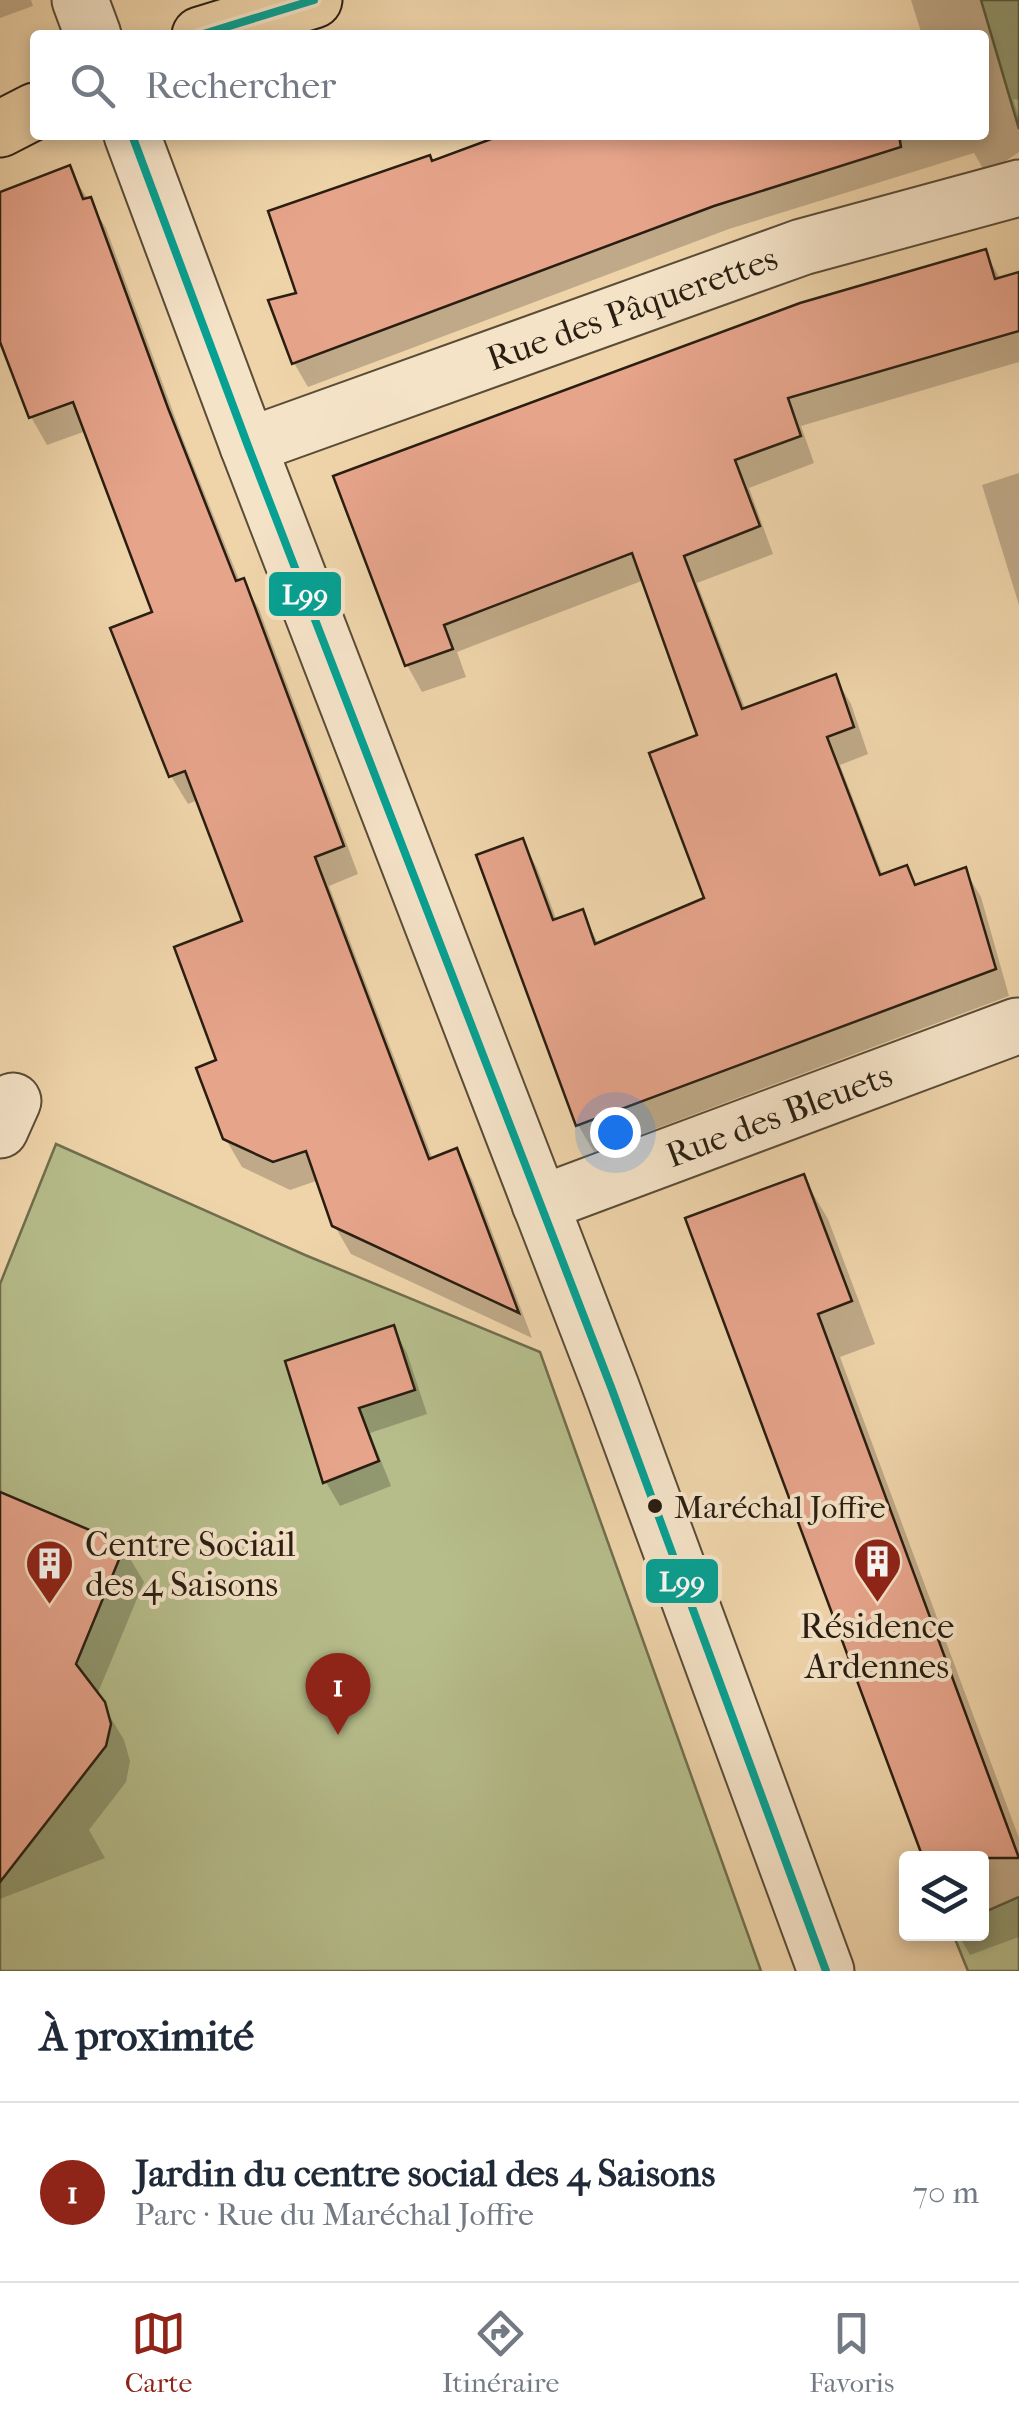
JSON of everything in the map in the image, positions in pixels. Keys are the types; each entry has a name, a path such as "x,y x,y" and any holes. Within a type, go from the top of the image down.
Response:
{"main road":[{"path":"216,30 314,0"},
{"path":"0,88 30,81"},
{"path":"0,129 30,114"}],"street":[{"path":"80,0 92,30"},
{"path":"134,140 540,1204 826,1971"},
{"name":"Rue des Pâquerettes","path":"248,446 802,247 1019,188"},
{"name":"Rue des Bleuets","path":"540,1204 1018,1026"}],"green space":[{"path":"981,0 1019,0 1019,129"},
{"path":"56,1144 305,1255 540,1352 761,1971 0,1971 0,1284"},
{"path":"1019,1897 1019,1971 968,1971 956,1941 989,1941 989,1910"}],"building":[{"path":"489,140 900,140 901,147 714,206 292,364 268,300 296,293 268,211 430,155 432,161"},
{"path":"70,165 83,199 91,197 168,408 236,581 244,578 344,846 315,857 429,1159 457,1148 519,1313 332,1226 306,1151 273,1162 223,1139 196,1068 216,1060 174,947 242,921 185,771 169,777 110,628 152,612 73,402 29,418 0,342 0,192"},
{"path":"986,249 995,279 1019,272 1019,331 788,398 801,436 735,460 760,526 684,556 742,709 836,674 854,727 827,737 880,875 907,865 915,885 966,867 996,969 576,1126 476,855 523,838 553,920 583,909 595,944 704,898 649,753 697,735 632,553 444,625 453,649 405,666 333,476 800,303"},
{"name":"Résidence Ardennes","path":"804,1174 852,1301 818,1314 1019,1858 989,1858 989,1851 920,1851 685,1218"},
{"path":"394,1325 415,1390 359,1408 379,1461 323,1483 285,1361"},
{"name":"Centre Sociail des 4 Saisons","path":"0,1492 125,1545 76,1664 105,1702 111,1724 106,1746 0,1882"}],"transit line":[{"name":"L99","path":"216,30 314,0"},
{"name":"L99","path":"134,140 611,1387 826,1971"}],"place":[{"name":"Maréchal Joffre","path":"655,1506"},
{"name":"Résidence Ardennes","path":"877,1604"},
{"name":"Centre Sociail des 4 Saisons","path":"50,1606"},
{"name":"Jardin du centre social des 4 Saisons","path":"338,1735"}]}
